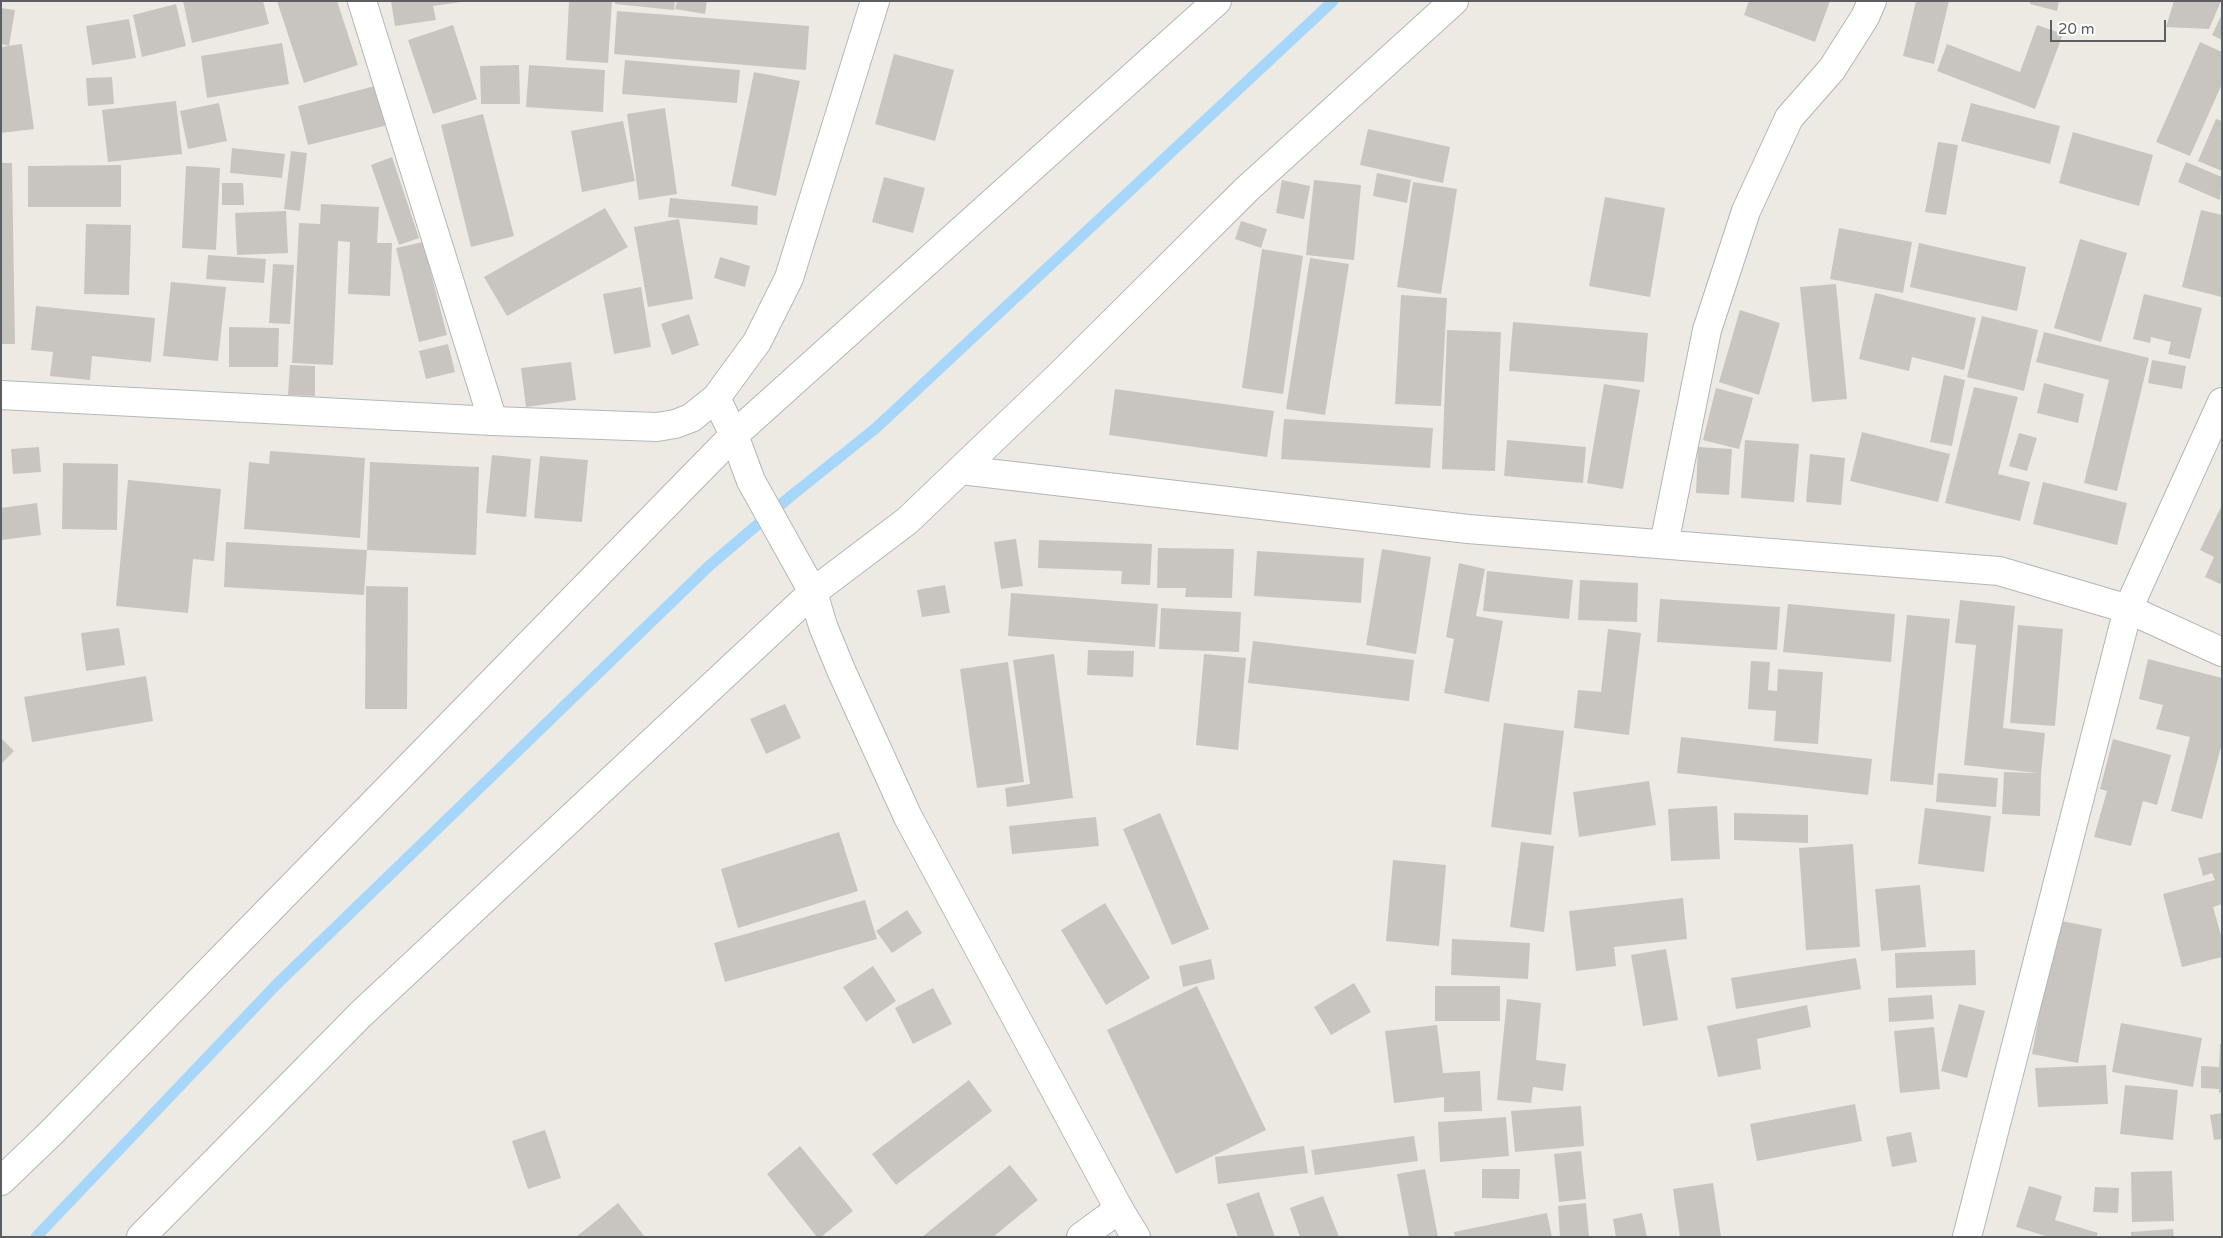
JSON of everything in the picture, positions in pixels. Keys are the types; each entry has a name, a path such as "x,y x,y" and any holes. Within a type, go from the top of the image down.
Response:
{"street":[{"path":"362,1 493,421"},
{"path":"1,395 493,421 657,427 675,424 691,418 716,398 757,342 789,278 875,1"},
{"path":"1,1181 58,1126 734,435 1217,1"},
{"path":"141,1237 361,1014 813,592 907,521 1060,375 1247,188 1454,1"},
{"path":"1664,544 1707,330 1746,211 1790,118 1832,69 1865,17 1872,1"},
{"path":"716,398 734,435 752,482 813,592 823,626 841,670 908,817 1119,1209 1136,1237"},
{"path":"1967,1237 2128,609 2222,402"},
{"path":"961,470 1468,529 1999,572 2128,609 2222,652"},
{"path":"1081,1237 1119,1209"}],"building":[{"path":"183,1 263,1 269,24 192,43"},
{"path":"277,1 337,1 358,65 304,83"},
{"path":"391,1 461,2 433,6 436,20 395,26"},
{"path":"569,1 612,1 608,63 566,60"},
{"path":"615,1 675,1 674,10 615,4"},
{"path":"677,1 707,1 705,14 675,9"},
{"path":"1749,1 1830,1 1815,42 1744,15"},
{"path":"1916,1 1949,1 1934,64 1903,56"},
{"path":"2030,1 2059,1 2057,11 2030,4"},
{"path":"2174,1 2221,1 2209,29 2166,27"},
{"path":"176,4 186,46 142,57 133,15"},
{"path":"1,8 15,10 9,46 1,44"},
{"path":"617,11 809,26 806,70 614,54"},
{"path":"2222,14 2222,40 2212,35"},
{"path":"129,19 136,58 92,65 86,26"},
{"path":"453,25 477,99 433,114 408,40"},
{"path":"2037,25 2063,34 2035,109 1937,71 1947,44 2020,72"},
{"path":"2200,42 2222,52 2222,84 2190,156 2156,142"},
{"path":"282,43 289,84 207,98 201,56"},
{"path":"22,44 34,129 1,133 1,47"},
{"path":"894,54 954,70 935,141 875,124"},
{"path":"625,60 740,70 737,103 622,94"},
{"path":"519,65 520,104 481,104 480,66"},
{"path":"529,65 605,70 603,112 526,107"},
{"path":"754,72 800,81 776,196 731,186"},
{"path":"112,77 114,104 88,106 86,78"},
{"path":"379,85 388,125 308,145 298,106"},
{"path":"176,101 182,154 108,162 102,110"},
{"path":"219,103 227,141 188,149 180,111"},
{"path":"1971,103 2060,126 2050,164 1961,141"},
{"path":"665,108 677,194 639,200 627,114"},
{"path":"483,114 514,236 471,247 441,125"},
{"path":"2216,119 2222,121 2222,171 2198,161"},
{"path":"623,121 635,181 582,192 571,131"},
{"path":"1368,129 1450,147 1443,183 1360,165"},
{"path":"2073,132 2153,155 2139,206 2059,183"},
{"path":"1938,142 1958,145 1946,215 1925,212"},
{"path":"232,148 285,154 282,178 230,173"},
{"path":"291,151 307,153 300,211 284,209"},
{"path":"392,157 419,238 399,245 371,165"},
{"path":"2186,162 2222,177 2220,200 2178,182"},
{"path":"1,163 12,163 15,344 1,344"},
{"path":"121,165 121,207 28,207 28,166"},
{"path":"186,166 220,168 216,250 182,248"},
{"path":"1377,173 1411,180 1407,203 1373,196"},
{"path":"884,177 925,188 913,233 872,222"},
{"path":"1282,180 1310,186 1304,219 1276,213"},
{"path":"1314,180 1361,185 1354,260 1306,255"},
{"path":"1413,182 1457,189 1441,294 1397,287"},
{"path":"222,183 243,183 244,205 222,205"},
{"path":"1605,197 1665,208 1650,297 1589,286"},
{"path":"670,198 758,206 757,225 668,217"},
{"path":"321,204 379,207 377,243 392,243 390,296 348,294 350,242 338,241 333,365 292,363 299,223 320,224"},
{"path":"605,208 628,247 507,316 484,277"},
{"path":"2201,210 2222,215 2222,297 2182,287"},
{"path":"286,211 288,253 237,255 235,213"},
{"path":"679,219 693,299 648,307 634,227"},
{"path":"1241,221 1267,229 1261,248 1235,239"},
{"path":"86,224 131,225 129,295 84,294"},
{"path":"1839,228 1912,242 1903,293 1830,279"},
{"path":"2080,239 2127,253 2101,342 2054,328"},
{"path":"423,242 447,335 419,342 396,248"},
{"path":"1919,243 2026,267 2017,311 1910,287"},
{"path":"1262,249 1303,256 1283,394 1242,388"},
{"path":"208,255 266,259 264,283 206,279"},
{"path":"720,257 750,266 745,287 714,278"},
{"path":"1310,258 1349,264 1325,415 1286,409"},
{"path":"273,264 294,265 290,324 269,323"},
{"path":"171,282 226,287 218,361 163,356"},
{"path":"1836,284 1847,399 1812,402 1800,287"},
{"path":"641,287 651,347 614,354 603,294"},
{"path":"1875,293 1976,318 1964,370 1912,357 1909,371 1859,359"},
{"path":"2144,294 2202,308 2190,359 2168,354 2171,342 2151,337 2150,343 2133,339"},
{"path":"1401,295 1447,298 1441,406 1395,404"},
{"path":"36,306 155,318 151,362 92,356 90,380 50,376 53,352 31,350"},
{"path":"1740,310 1780,323 1759,395 1719,382"},
{"path":"689,314 699,345 672,355 661,324"},
{"path":"1982,316 2038,330 2024,391 1967,377"},
{"path":"1513,322 1648,333 1644,382 1509,371"},
{"path":"229,327 279,328 278,367 229,367"},
{"path":"1447,330 1501,332 1495,471 1442,469"},
{"path":"2044,332 2149,358 2117,491 2084,483 2109,380 2036,362"},
{"path":"448,344 455,372 426,379 419,351"},
{"path":"2152,360 2186,366 2182,389 2148,383"},
{"path":"571,362 576,400 526,407 521,368"},
{"path":"290,365 315,366 315,396 288,395"},
{"path":"1944,375 1965,380 1952,446 1930,442"},
{"path":"2044,383 2084,394 2078,423 2037,413"},
{"path":"1604,384 1640,390 1623,489 1587,483"},
{"path":"1974,387 2018,397 1998,474 2030,482 2020,521 1945,503"},
{"path":"1716,388 1753,398 1739,449 1703,440"},
{"path":"1115,389 1274,411 1267,457 1109,435"},
{"path":"1284,419 1433,428 1430,468 1281,459"},
{"path":"1862,432 1950,454 1938,502 1850,481"},
{"path":"2019,433 2037,438 2027,471 2009,466"},
{"path":"1507,440 1586,447 1583,483 1504,476"},
{"path":"1745,440 1799,444 1794,502 1741,498"},
{"path":"39,447 41,472 13,474 11,449"},
{"path":"1698,447 1732,449 1729,495 1696,493"},
{"path":"270,451 365,458 360,538 244,529 249,462 269,464"},
{"path":"1810,454 1845,458 1841,505 1806,502"},
{"path":"492,455 531,459 526,517 486,513"},
{"path":"540,456 588,460 582,522 534,518"},
{"path":"370,462 479,467 476,555 367,550"},
{"path":"63,463 118,464 117,530 62,529"},
{"path":"128,480 221,489 214,561 193,559 188,613 116,606"},
{"path":"2043,482 2127,503 2117,545 2033,524"},
{"path":"37,503 41,535 1,540 1,508"},
{"path":"2222,505 2222,581 2220,584 2205,577 2214,557 2200,550"},
{"path":"1016,539 1023,586 1001,589 994,542"},
{"path":"1039,540 1152,544 1150,585 1121,584 1122,571 1038,568"},
{"path":"226,542 367,550 364,595 224,587"},
{"path":"1158,548 1234,549 1232,598 1185,597 1186,588 1157,588"},
{"path":"1382,549 1431,557 1416,654 1366,645"},
{"path":"1257,551 1364,558 1361,603 1254,596"},
{"path":"1459,563 1485,569 1476,616 1503,621 1489,702 1444,693 1454,639 1446,637"},
{"path":"1487,571 1573,580 1569,619 1483,611"},
{"path":"1580,580 1638,583 1637,622 1578,620"},
{"path":"945,585 950,613 922,617 917,590"},
{"path":"366,586 408,587 407,709 365,709"},
{"path":"1011,593 1158,604 1155,647 1008,636"},
{"path":"1660,599 1780,607 1777,650 1657,642"},
{"path":"1960,600 2015,606 2003,728 2045,733 2041,774 2040,816 2002,814 2004,772 2038,773 1964,765 1976,645 1955,643"},
{"path":"1788,604 1895,614 1891,662 1783,652"},
{"path":"1161,608 1241,612 1239,652 1159,649"},
{"path":"1907,615 1950,619 1933,785 1890,781"},
{"path":"2018,625 2063,629 2055,726 2010,723"},
{"path":"119,628 125,665 86,671 81,633"},
{"path":"1608,629 1641,633 1629,735 1574,728 1578,690 1601,692"},
{"path":"1253,641 1414,660 1409,701 1248,683"},
{"path":"1088,650 1134,651 1133,677 1087,675"},
{"path":"1054,654 1073,798 1007,807 1005,788 1030,784 1013,660"},
{"path":"1204,654 1246,658 1238,750 1196,745"},
{"path":"2148,659 2222,678 2222,743 2202,819 2171,811 2190,737 2156,729 2163,705 2139,699"},
{"path":"1751,661 1770,662 1768,690 1777,691 1778,669 1823,672 1818,744 1774,741 1776,711 1748,709"},
{"path":"1008,662 1024,782 977,788 960,669"},
{"path":"146,676 153,721 32,742 24,697"},
{"path":"785,704 801,738 766,754 750,719"},
{"path":"1504,723 1564,731 1551,835 1491,827"},
{"path":"1681,737 1872,759 1868,795 1677,773"},
{"path":"1,738 14,751 1,764"},
{"path":"2113,739 2171,755 2157,805 2143,801 2131,846 2094,837 2107,791 2100,789"},
{"path":"1938,773 1998,778 1996,807 1936,802"},
{"path":"1649,781 1656,825 1579,837 1573,792"},
{"path":"1717,806 1720,859 1671,861 1668,809"},
{"path":"1925,808 1991,816 1984,872 1918,864"},
{"path":"1160,813 1209,929 1172,945 1123,829"},
{"path":"1734,813 1808,815 1808,843 1734,840"},
{"path":"1096,817 1099,846 1012,854 1009,826"},
{"path":"839,832 858,891 738,928 721,869"},
{"path":"1521,842 1554,846 1544,932 1510,927"},
{"path":"1853,844 1860,947 1806,950 1799,848"},
{"path":"2222,852 2222,904 2213,907 2222,939 2222,957 2182,967 2163,894 2215,880 2212,873 2203,876 2198,858"},
{"path":"1393,860 1446,865 1439,946 1386,941"},
{"path":"1920,885 1926,947 1881,951 1875,889"},
{"path":"1683,898 1687,939 1614,947 1616,966 1576,971 1569,911"},
{"path":"865,900 877,939 725,982 714,943"},
{"path":"1105,903 1150,978 1106,1005 1061,930"},
{"path":"907,910 922,933 892,953 876,931"},
{"path":"2057,920 2102,929 2078,1063 2032,1054"},
{"path":"1452,939 1530,943 1528,979 1451,975"},
{"path":"1666,949 1678,1020 1643,1026 1631,955"},
{"path":"1975,950 1976,985 1896,988 1895,953"},
{"path":"1856,958 1861,989 1736,1009 1731,978"},
{"path":"1211,959 1215,979 1183,987 1179,966"},
{"path":"873,966 896,1001 866,1022 843,987"},
{"path":"1354,983 1371,1012 1331,1035 1314,1007"},
{"path":"1197,986 1266,1130 1176,1174 1107,1030"},
{"path":"1435,986 1500,986 1500,1021 1435,1021"},
{"path":"933,988 952,1024 913,1044 895,1008"},
{"path":"1932,995 1934,1019 1889,1022 1888,998"},
{"path":"1507,999 1541,1003 1536,1060 1566,1064 1563,1091 1533,1087 1531,1103 1497,1100"},
{"path":"1959,1004 1985,1011 1967,1078 1941,1071"},
{"path":"1807,1005 1811,1027 1757,1039 1761,1069 1718,1077 1707,1026"},
{"path":"2121,1023 2202,1038 2193,1087 2112,1072"},
{"path":"1437,1025 1443,1073 1480,1071 1482,1111 1444,1112 1444,1097 1394,1103 1385,1031"},
{"path":"1934,1027 1940,1089 1900,1093 1894,1031"},
{"path":"2220,1044 2222,1044 2222,1093 2219,1093 2219,1089 2201,1088 2201,1066 2219,1067"},
{"path":"2106,1065 2108,1104 2038,1107 2035,1068"},
{"path":"969,1080 992,1111 896,1185 872,1154"},
{"path":"2125,1085 2178,1090 2173,1140 2120,1134"},
{"path":"1855,1104 1862,1141 1757,1161 1750,1124"},
{"path":"1581,1106 1584,1146 1515,1152 1511,1111"},
{"path":"2222,1113 2222,1139 2214,1140 2210,1115"},
{"path":"1506,1117 1509,1156 1440,1162 1438,1122"},
{"path":"545,1130 561,1178 528,1189 512,1141"},
{"path":"1911,1132 1917,1162 1892,1167 1886,1137"},
{"path":"1414,1136 1418,1161 1315,1175 1311,1150"},
{"path":"800,1146 853,1211 821,1237 817,1237 767,1174"},
{"path":"1304,1146 1308,1173 1218,1184 1215,1157"},
{"path":"1581,1151 1586,1199 1559,1202 1554,1154"},
{"path":"1010,1165 1038,1200 993,1237 922,1237"},
{"path":"1425,1169 1438,1237 1409,1237 1397,1174"},
{"path":"1482,1169 1520,1169 1519,1199 1482,1198"},
{"path":"2172,1171 2174,1221 2132,1222 2131,1172"},
{"path":"1713,1183 1721,1237 1680,1237 1673,1189"},
{"path":"2029,1186 2062,1196 2055,1220 2098,1233 2096,1237 2049,1237 2016,1227"},
{"path":"2095,1187 2119,1188 2118,1213 2093,1212"},
{"path":"1259,1192 1275,1237 1238,1237 1226,1204"},
{"path":"1323,1196 1339,1237 1300,1237 1290,1208"},
{"path":"618,1203 645,1237 576,1237"},
{"path":"1586,1203 1589,1237 1560,1237 1558,1206"},
{"path":"1547,1213 1552,1237 1455,1237 1454,1232"},
{"path":"1642,1213 1647,1237 1616,1237 1613,1219"},
{"path":"2173,1229 2174,1237 2131,1237 2131,1232"}],"waterway":[{"path":"36,1237 277,984 709,566 791,496 876,428 1333,1"}]}
